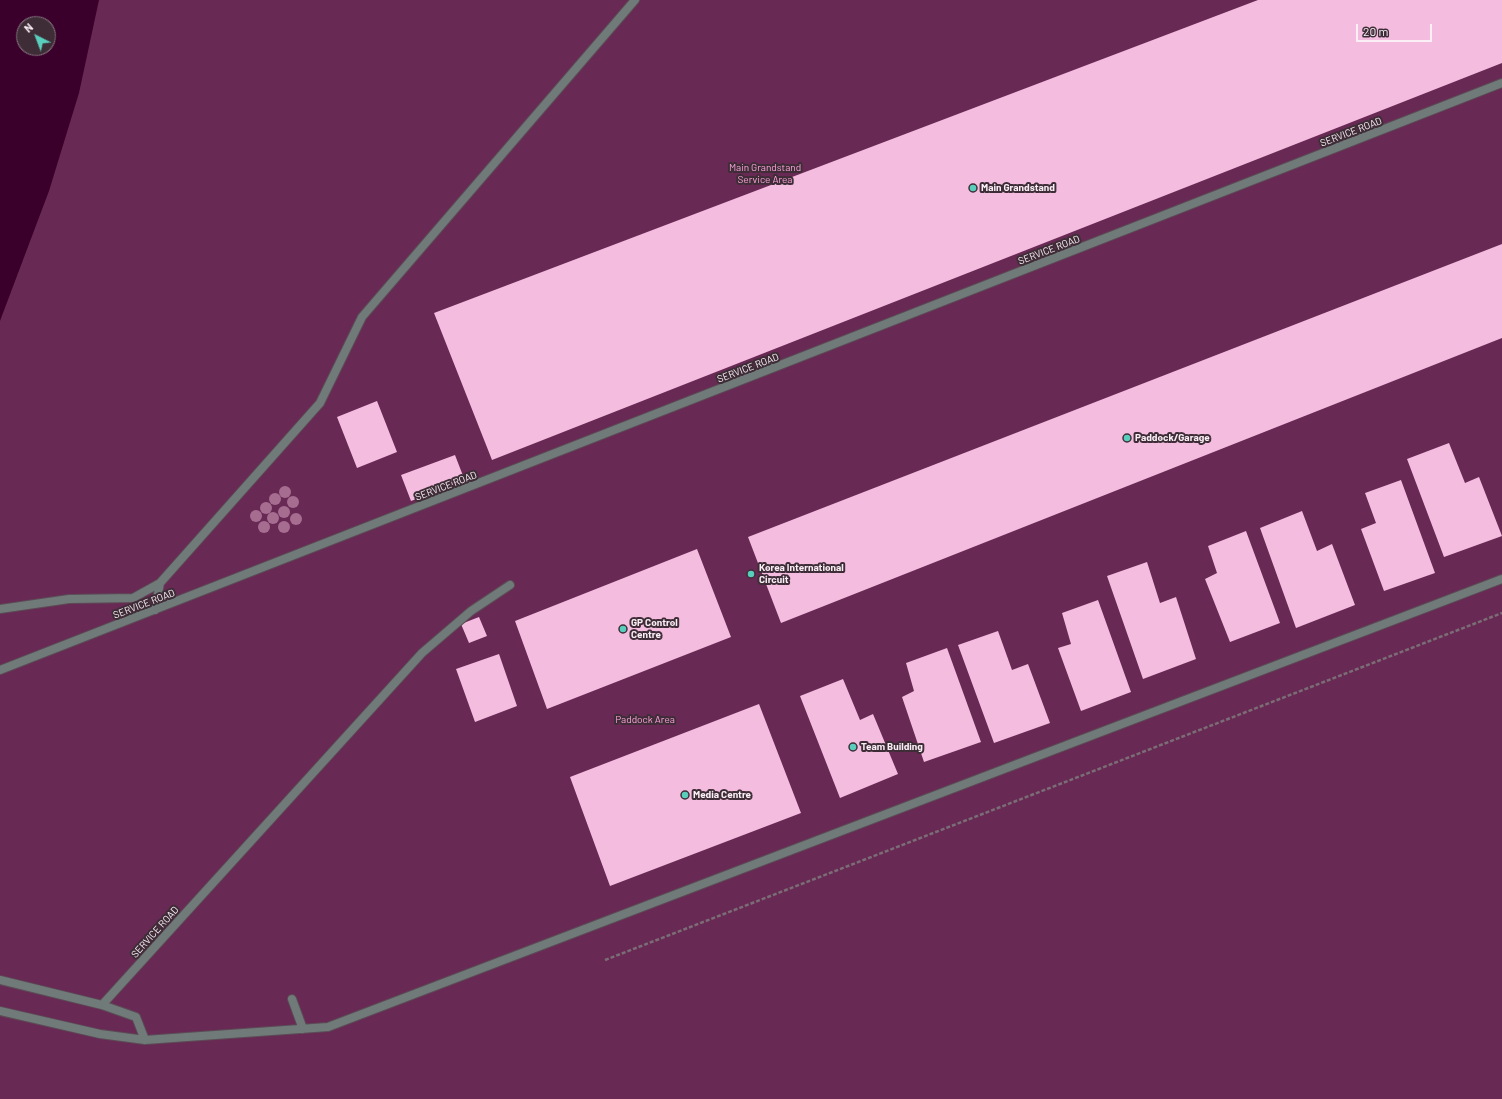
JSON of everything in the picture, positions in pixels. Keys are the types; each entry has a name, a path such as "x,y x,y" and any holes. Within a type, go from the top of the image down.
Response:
{"lane":[{"path":"0,609 69,599 133,598 160,583 320,403 362,316 634,0"},
{"name":"SERVICE ROAD","path":"0,670 1502,83"},
{"path":"0,1011 100,1034 146,1040 328,1027 1502,579"},
{"path":"155,610 160,583"},
{"name":"SERVICE ROAD","path":"102,1005 422,653 471,611 510,585"},
{"path":"0,980 102,1005 136,1017 146,1040"},
{"path":"292,999 303,1029"}],"path":[{"path":"605,960 1502,613"}],"green space":[{"name":"Korea International Circuit","path":"0,0 1502,0 1502,1099 0,1099"}],"shaded area":[{"path":"0,0 99,0 79,93 49,191 0,321"}],"building":[{"name":"Main Grandstand Service Area","path":"1258,0 1502,0 1502,63 492,460 434,313"},
{"name":"Paddock/Garage","path":"1502,244 1502,338 781,623 748,537"},
{"path":"377,401 397,452 357,468 337,417"},
{"path":"1449,443 1465,483 1479,477 1502,536 1444,557 1407,459"},
{"path":"455,455 465,481 411,501 401,475"},
{"path":"1401,480 1435,573 1384,591 1361,529 1376,523 1365,493"},
{"path":"1302,511 1317,551 1332,544 1355,605 1296,628 1260,528"},
{"path":"1246,531 1280,623 1230,642 1205,579 1217,573 1208,546"},
{"name":"GP Control Centre","path":"697,549 731,637 547,709 515,621"},
{"path":"1147,562 1160,603 1176,597 1196,659 1143,679 1107,576"},
{"path":"1098,600 1131,692 1081,711 1058,648 1071,644 1062,613"},
{"path":"479,617 487,636 469,643 461,624"},
{"path":"998,631 1012,670 1028,664 1050,723 994,743 958,645"},
{"name":"Team Building","path":"947,648 981,742 924,762 902,697 914,691 906,663"},
{"path":"499,654 517,706 475,722 456,669"},
{"name":"Team Building","path":"843,679 860,720 873,714 898,774 840,798 800,696"},
{"name":"Media Centre","path":"759,704 801,813 610,886 570,777"}],"place":[{"name":"Main Grandstand","path":"973,188"},
{"name":"Paddock/Garage","path":"1127,438"},
{"name":"Korea International Circuit","path":"751,574"},
{"name":"GP Control Centre","path":"623,629"},
{"name":"Team Building","path":"853,747"},
{"name":"Media Centre","path":"685,795"}],"park label":[{"name":"Paddock Area","path":"645,720"}]}
